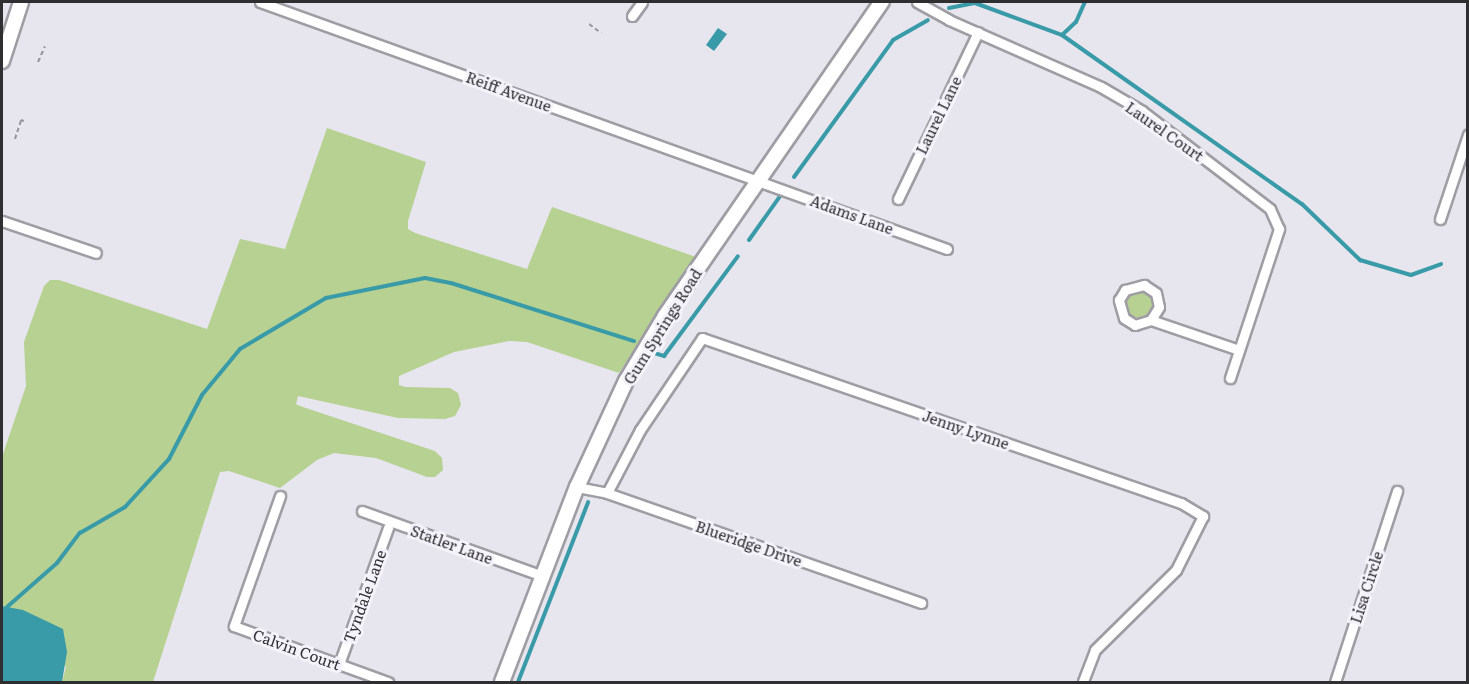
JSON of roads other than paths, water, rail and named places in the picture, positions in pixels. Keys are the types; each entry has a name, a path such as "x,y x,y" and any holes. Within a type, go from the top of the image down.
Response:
{"main road":[{"path":"2,61 21,2"},
{"name":"Gum Springs Road","path":"502,682 577,487 631,372 758,180 882,2"}],"street":[{"name":"Reiff Avenue","path":"260,2 758,180"},
{"path":"632,16 642,2"},
{"name":"Laurel Court","path":"917,2 978,32 1090,81 1142,111 1270,209 1279,228 1230,378"},
{"name":"Laurel Lane","path":"898,199 978,32"},
{"path":"1440,219 1467,135"},
{"name":"Adams Lane","path":"758,180 947,249"},
{"path":"2,221 96,253"},
{"path":"1151,320 1159,306 1156,293 1144,285 1125,290 1119,300 1124,318 1135,325 1151,320 1239,350"},
{"name":"Jenny Lynne","path":"607,494 640,430 702,338 1181,503 1203,516 1176,570 1095,650 1083,682"},
{"name":"Blueridge Drive","path":"577,487 607,494 921,603"},
{"name":"Lisa Circle","path":"1335,682 1397,491"},
{"name":"Calvin Court","path":"280,496 234,626 388,682"},
{"name":"Statler Lane","path":"362,511 543,576"},
{"name":"Tyndale Lane","path":"339,664 388,528"}],"water":[{"path":"718,28 727,34 714,51 706,45"},
{"path":"2,606 23,610 63,629 67,652 62,682 2,682"}],"waterway":[{"path":"1062,35 1076,22 1085,2"},
{"path":"949,8 975,3 1062,35 1302,204 1360,260 1411,275 1441,264"},
{"path":"794,177 893,40 928,20"},
{"path":"749,240 783,192"},
{"path":"651,352 664,356 738,256"},
{"path":"7,607 57,563 80,533 125,507 169,459 202,395 240,349 326,298 425,278 451,283 634,341"},
{"path":"518,682 588,502"}]}
